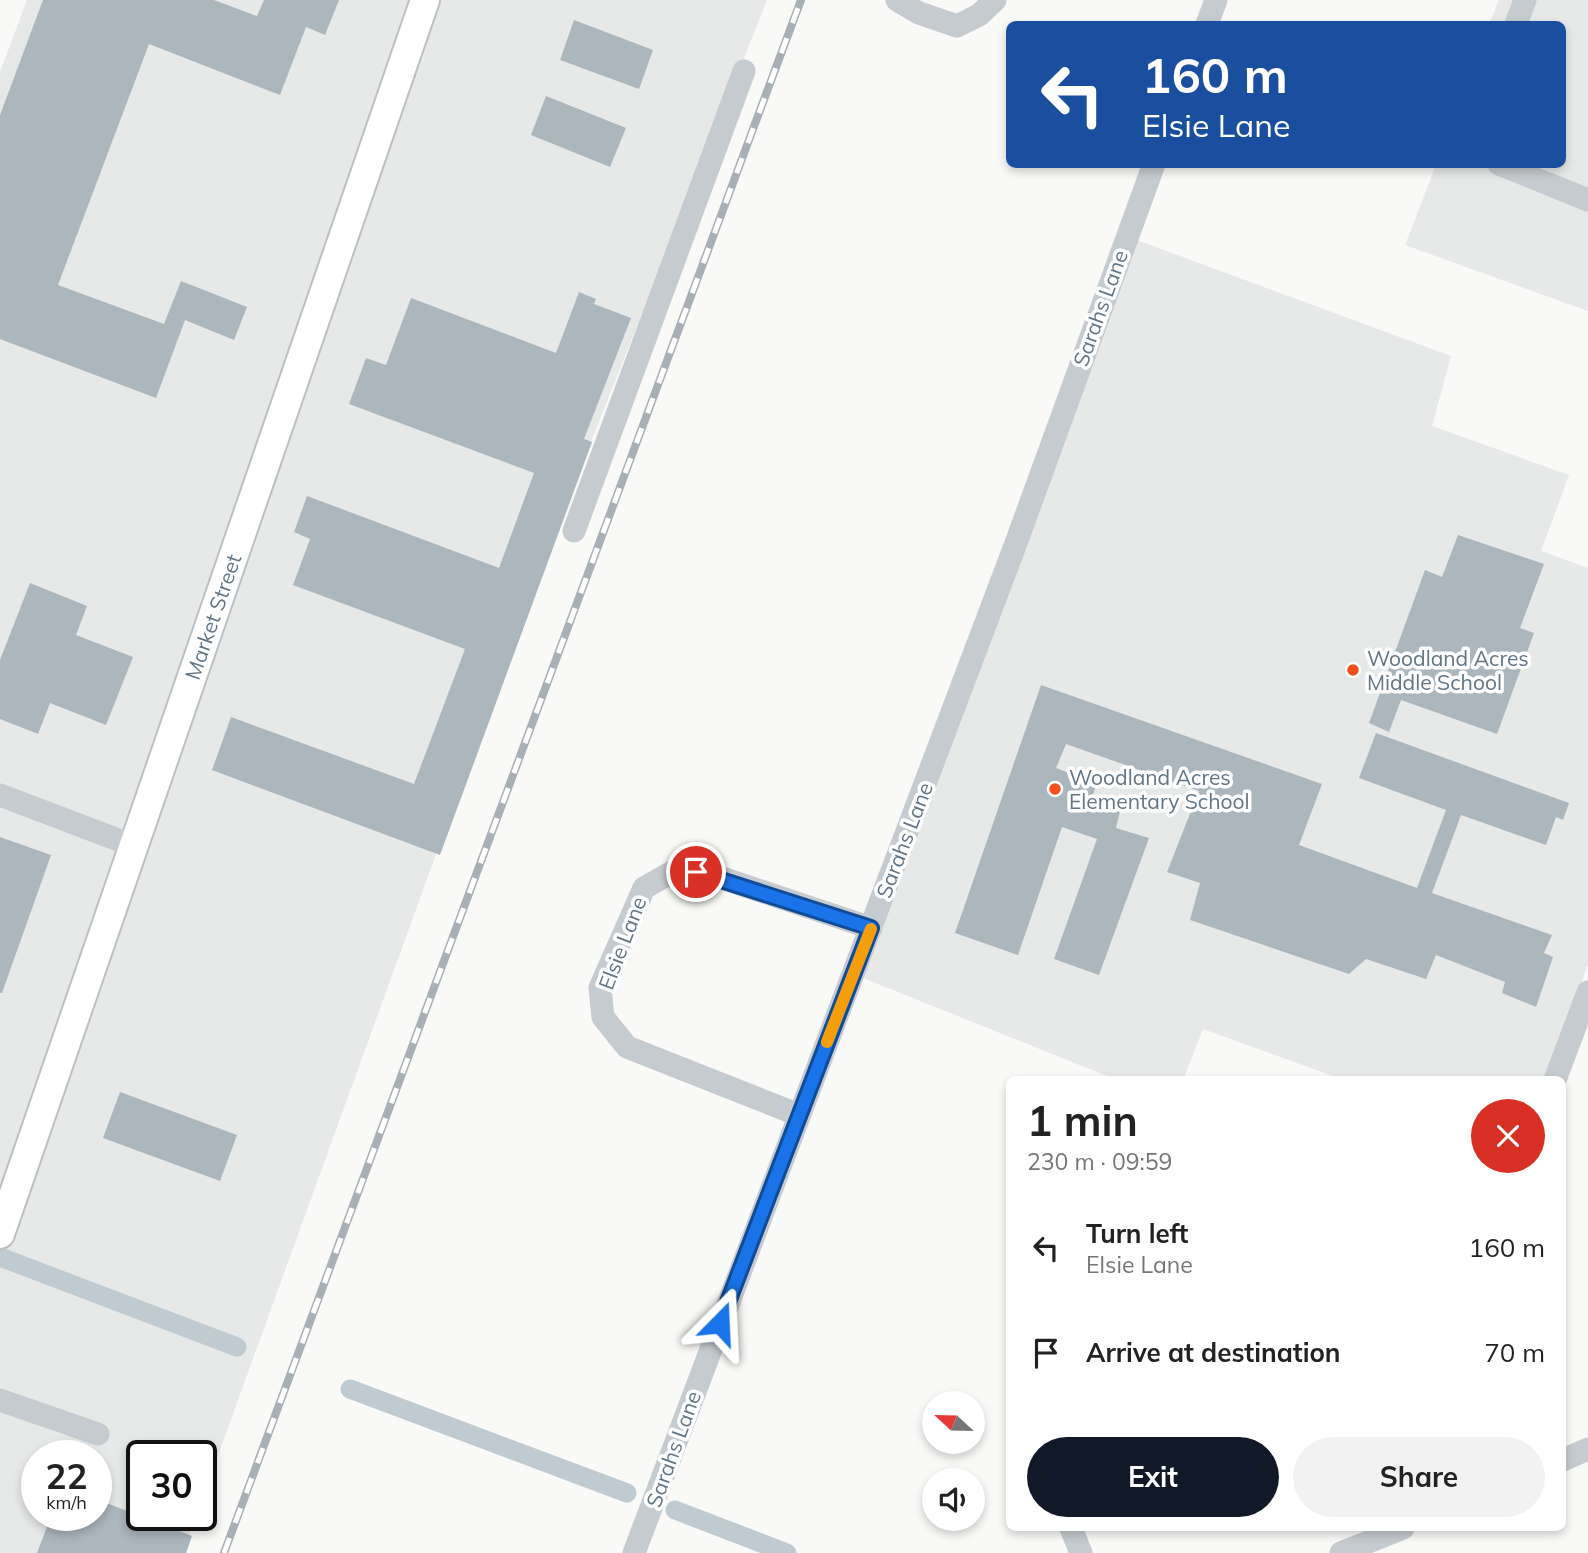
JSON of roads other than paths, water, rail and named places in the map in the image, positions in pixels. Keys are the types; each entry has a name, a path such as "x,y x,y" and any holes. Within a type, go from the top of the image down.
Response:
{"main road":[{"name":"Market Street","path":"3,1227 425,0"}],"street":[{"path":"897,0 919,13 957,26 979,15 995,0"},
{"path":"1208,21 1216,0"},
{"path":"1517,21 1525,0"},
{"path":"574,531 744,71"},
{"name":"Sarahs Lane","path":"634,1553 871,928 1153,168"},
{"path":"1509,168 1588,200"},
{"path":"0,795 134,846"},
{"name":"Elsie Lane","path":"799,1115 627,1047 603,1017 600,988 644,888 679,868 713,875 871,928"},
{"path":"1556,1076 1588,992"},
{"path":"0,1400 98,1434"},
{"path":"1566,1459 1588,1449"},
{"path":"1072,1531 1081,1553"},
{"path":"1341,1553 1388,1536"}],"waterway":[{"path":"0,1257 237,1347"},
{"path":"350,1389 627,1493"},
{"path":"675,1510 787,1553"}],"railway":[{"path":"224,1553 801,0"}],"place":[{"name":"Woodland Acres Middle School","path":"1353,670"},
{"name":"Woodland Acres Elementary School","path":"1055,789"}]}
